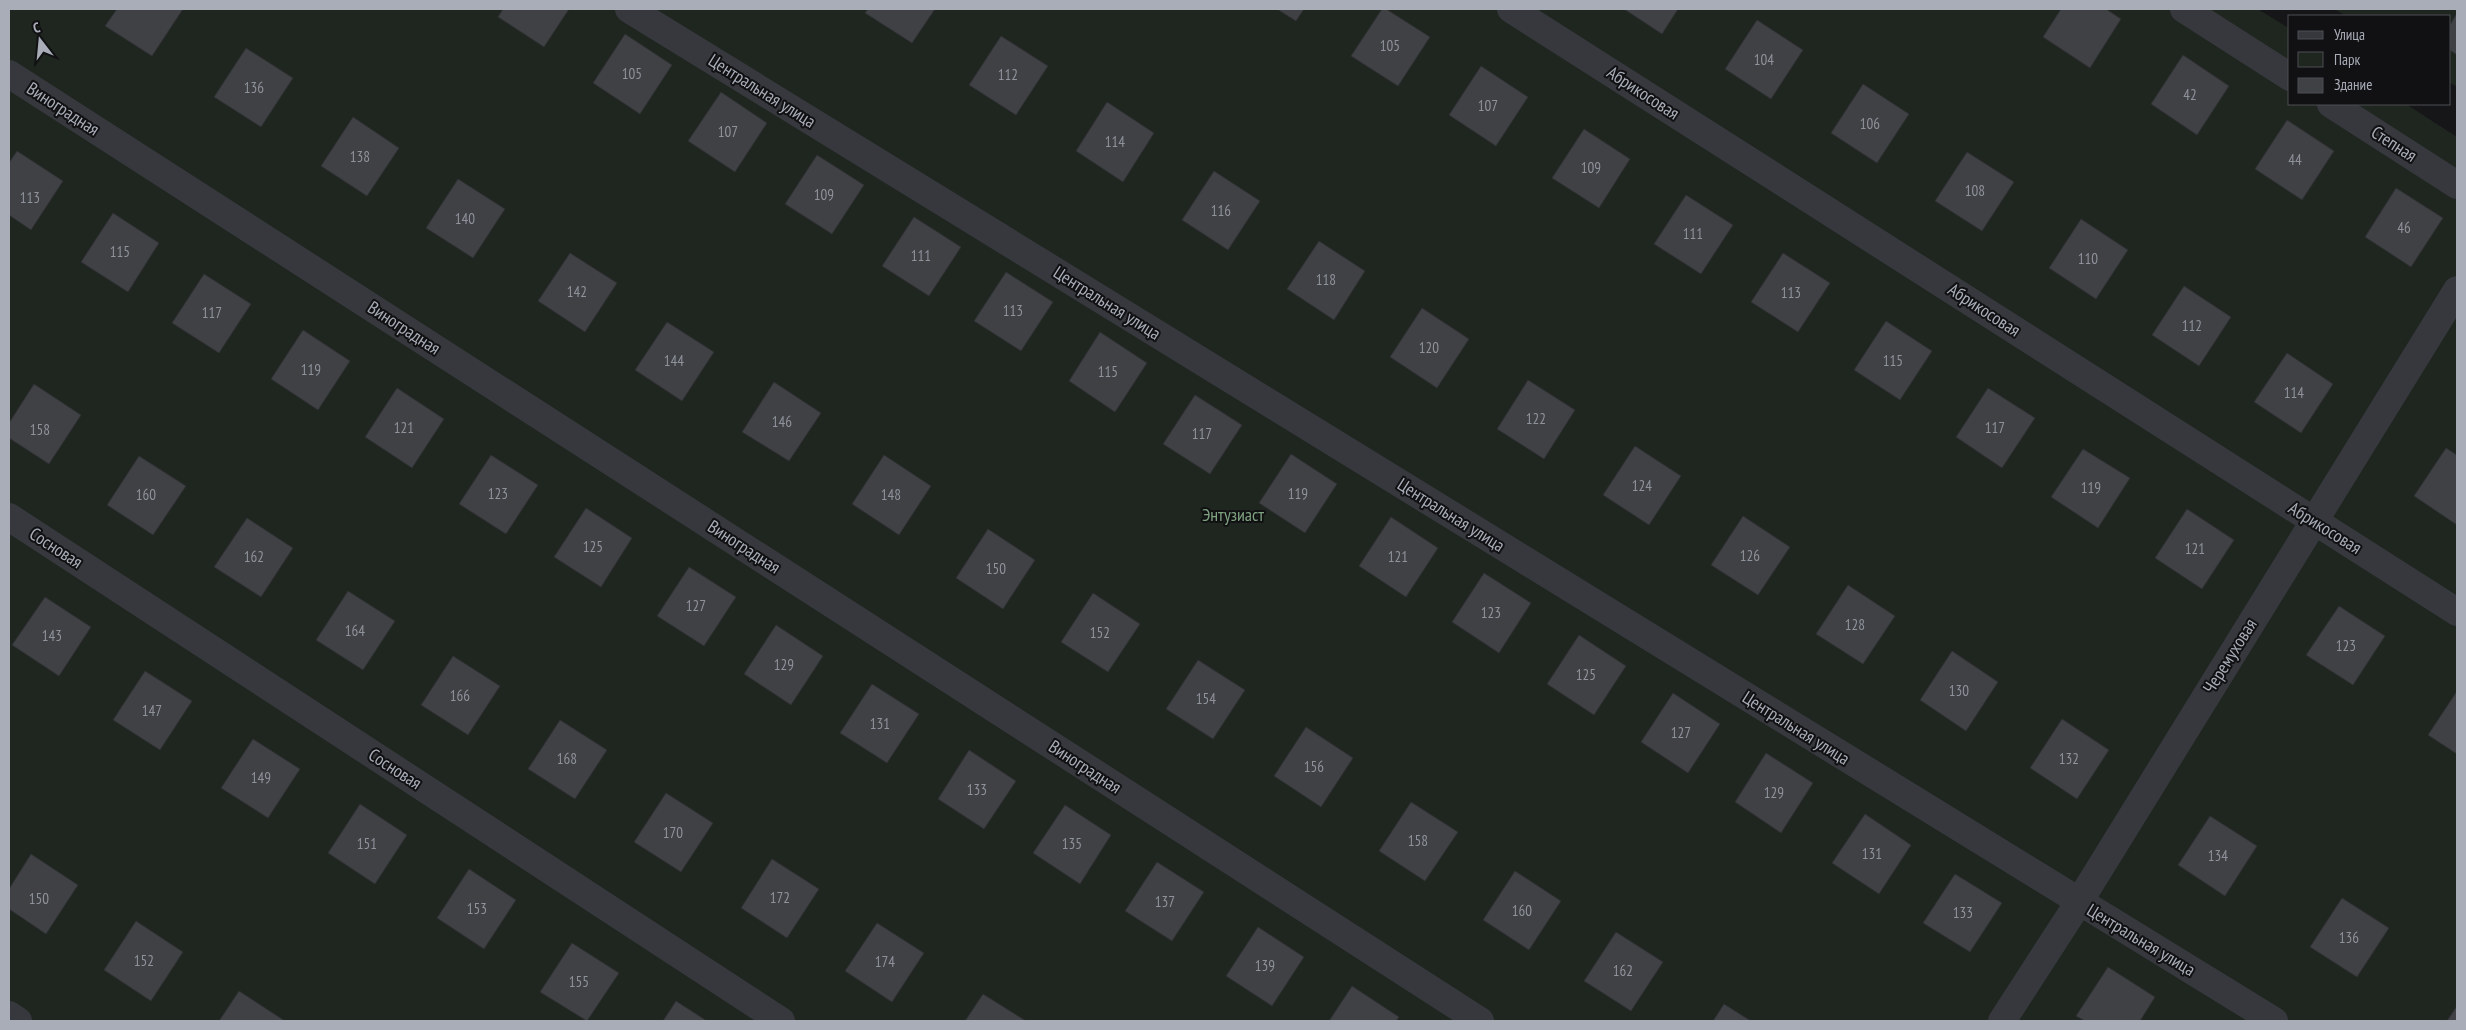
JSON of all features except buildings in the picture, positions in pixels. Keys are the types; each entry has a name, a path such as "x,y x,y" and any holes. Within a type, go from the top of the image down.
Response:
{"street":[{"name":"Центральная улица","path":"629,9 2274,1021"},
{"name":"Абрикосовая","path":"1511,9 2457,612"},
{"path":"2184,9 2288,76"},
{"name":"Виноградная","path":"9,74 1480,1021"},
{"name":"Степная","path":"2334,105 2457,185"},
{"name":"Черемуховая","path":"2002,1021 2079,902 2313,520 2457,290"},
{"name":"Сосновая","path":"9,517 781,1021"},
{"path":"9,1015 18,1021"}],"green space":[{"name":"Энтузиаст","path":"9,9 2258,9 2288,28 2288,105 2408,105 2457,137 2457,1021 9,1021"},
{"path":"2334,9 2457,9 2457,87 2451,84 2451,15 2344,15"}]}
